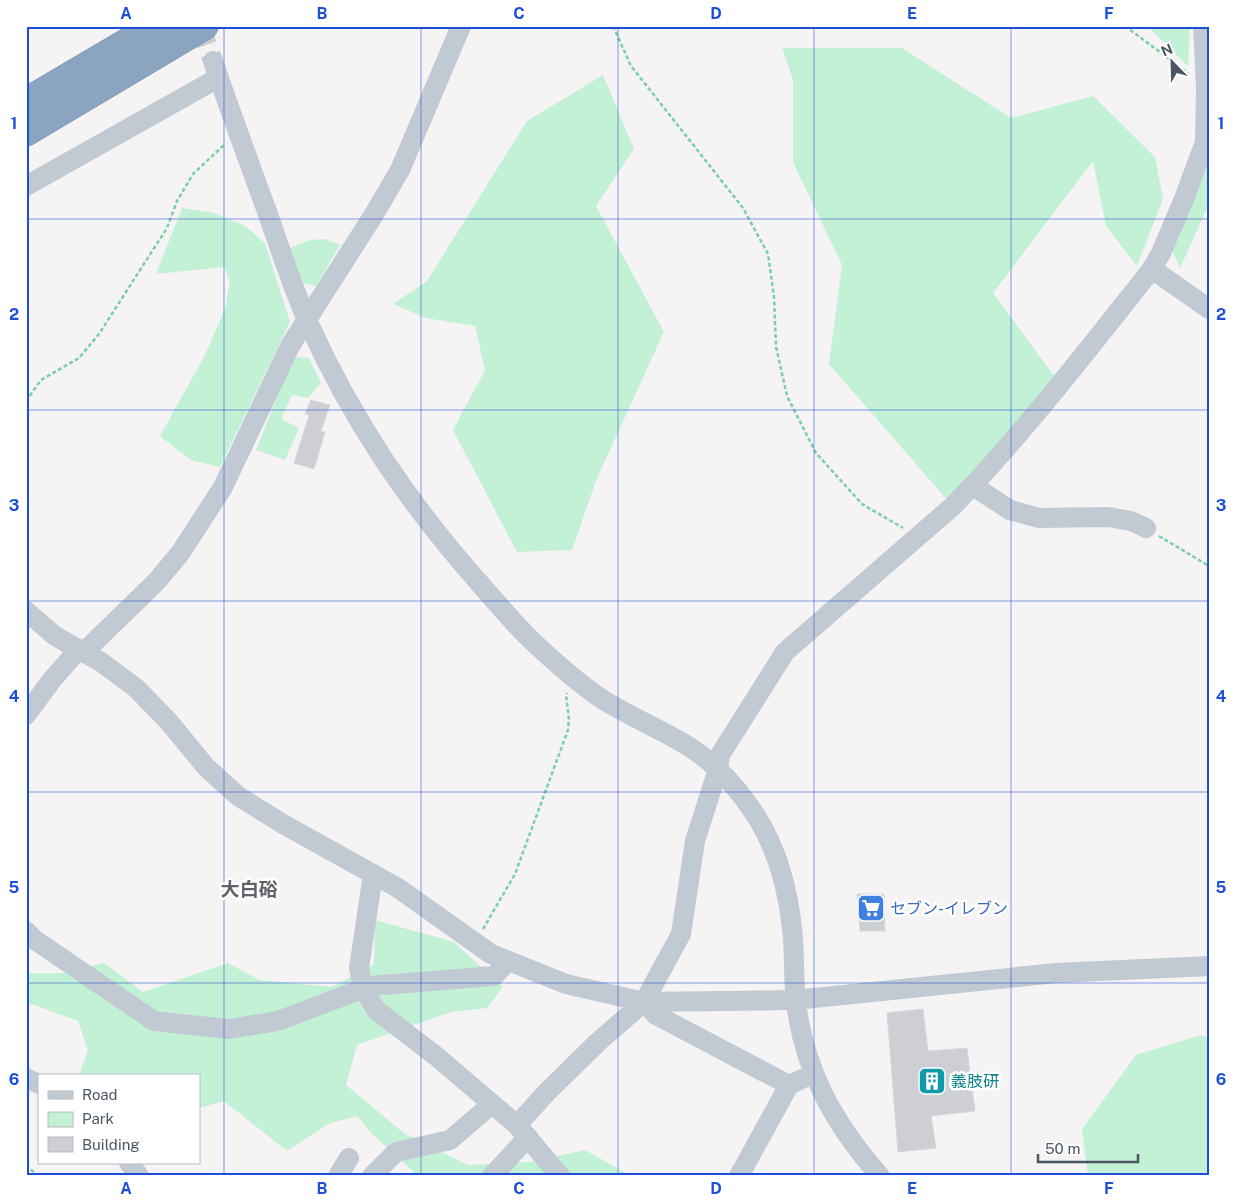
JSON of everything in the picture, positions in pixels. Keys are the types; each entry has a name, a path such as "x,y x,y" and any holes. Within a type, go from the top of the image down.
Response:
{"highway":[{"path":"26,102 155,26"},
{"path":"26,132 204,26"}],"street":[{"path":"26,715 51,681 80,651 157,581 181,552 223,487 290,346 374,216 400,170 461,26"},
{"path":"492,1176 547,1092 598,1042 644,1002 681,934 695,841 718,769 720,755 785,652 918,537 973,486 1152,269 1161,253 1184,199 1205,142 1206,87 1203,26"},
{"path":"26,186 215,69 306,319 359,423 387,467 418,510 525,634 574,678 606,702 684,743 718,769 750,807 777,858 784,880 791,920 795,1000 803,1037 815,1074 823,1095 843,1129 880,1176"},
{"path":"1152,269 1209,309"},
{"path":"973,486 1010,510 1039,518 1108,518 1131,521 1146,528"},
{"path":"26,611 55,636 109,667 136,688 169,722 206,767 238,796 282,824 398,888 491,954 566,984 644,1002 795,1000 1056,972 1209,966"},
{"path":"373,874 359,968 363,988 376,1010 436,1056 522,1131 560,1176"},
{"path":"26,931 35,940 154,1021 228,1029 278,1021 370,986 494,976 508,961"},
{"path":"644,1002 656,1015 789,1084"},
{"path":"739,1176 789,1084 815,1074"},
{"path":"26,1078 38,1084"},
{"path":"372,1176 396,1152 450,1140 492,1104"},
{"path":"338,1176 350,1158"},
{"path":"129,1164 139,1176"}],"path":[{"path":"613,26 631,66 743,208 768,254 774,297 776,347 787,396 816,453 862,504 918,537"},
{"path":"1125,26 1206,87"},
{"path":"26,401 41,380 79,358 99,334 167,228 177,201 193,174 225,144 239,135"},
{"path":"1146,528 1209,566"},
{"path":"475,943 515,874 568,730 569,719 566,695 574,678"},
{"path":"26,1165 38,1176"}],"green space":[{"path":"1147,26 1190,26 1188,66"},
{"path":"782,48 902,48 1011,118 1093,96 1155,157 1163,199 1137,266 1106,226 1093,161 993,293 1055,377 949,502 829,364 842,265 793,162 793,80"},
{"path":"603,75 634,149 596,206 664,332 597,478 572,550 517,552 453,430 485,370 475,326 426,318 393,304 427,281 527,121"},
{"path":"1209,156 1209,204 1180,268 1172,250"},
{"path":"182,208 214,213 245,226 265,243 290,322 220,467 191,460 160,436 205,355 225,309 230,281 224,267 156,274"},
{"path":"325,239 340,245 316,286 301,283 290,248 310,240"},
{"path":"293,357 309,358 321,383 308,398 292,395 281,419 299,428 285,460 256,450"},
{"path":"375,920 454,942 503,987 487,1008 451,1012 357,1045 346,1085 405,1134 468,1165 529,1162 585,1150 631,1176 418,1176 371,1133 357,1116 328,1124 287,1151 224,1101 200,1108 200,1074 80,1074 88,1050 78,1021 26,1002 26,973 63,973 104,963 143,992 228,963 259,980 332,987 374,964"},
{"path":"1201,1035 1209,1038 1209,1176 1088,1176 1082,1129 1136,1055"}],"building":[{"path":"311,400 330,405 321,431 325,432 314,469 294,463 309,415 305,414"},
{"name":"セブン-イレブン","path":"857,894 884,894 885,931 860,931"},
{"name":"義肢研","path":"923,1009 928,1051 967,1048 975,1111 931,1116 936,1148 898,1152 887,1013"}],"tunnel":[{"path":"200,26 213,61"}],"place":[{"name":"セブン-イレブン","path":"871,908"},
{"name":"義肢研","path":"932,1081"}],"district":[{"name":"大白硲","path":"249,889"}]}
